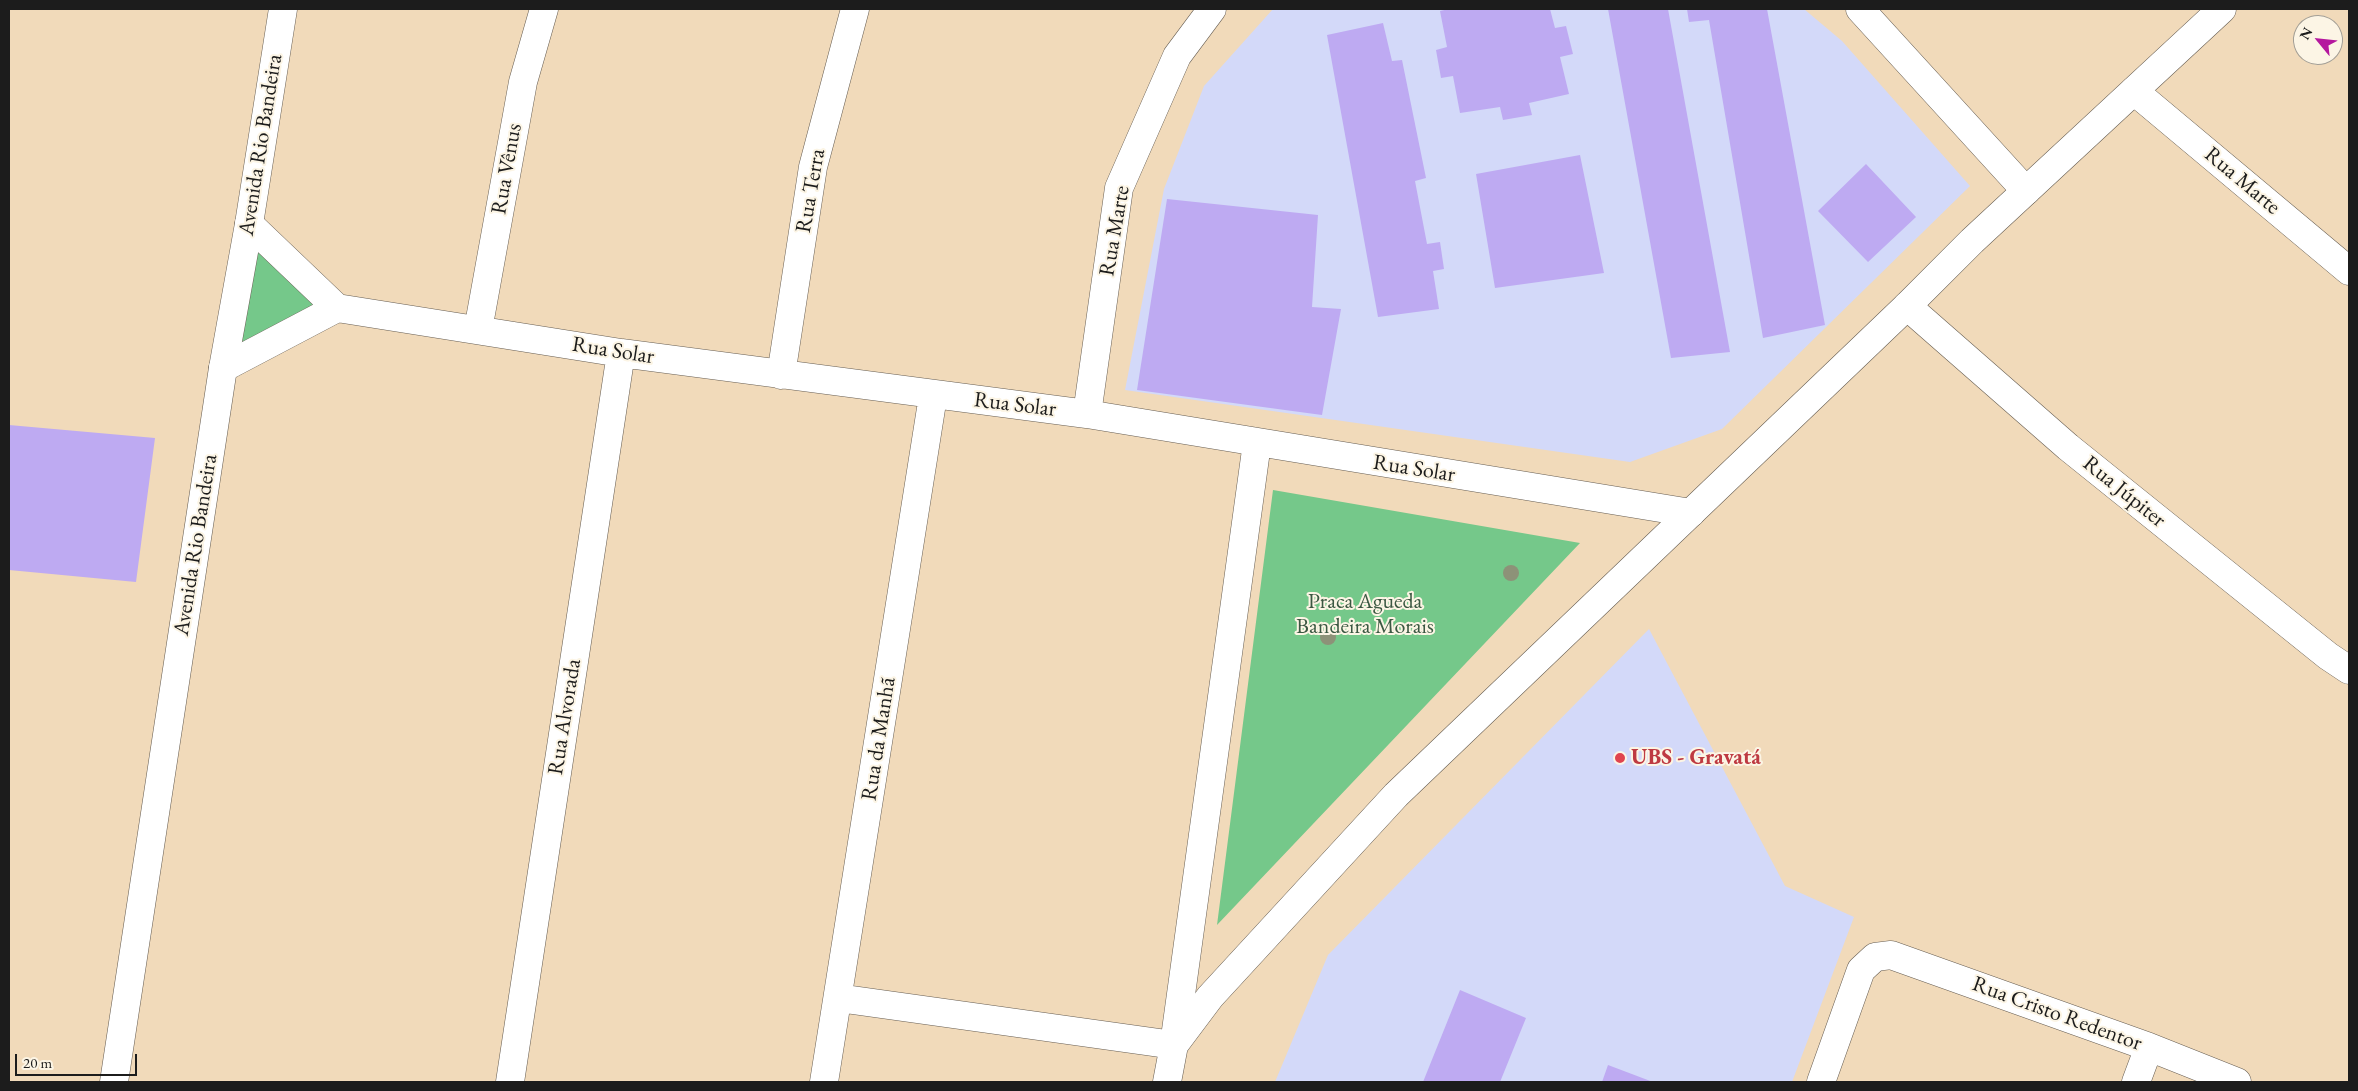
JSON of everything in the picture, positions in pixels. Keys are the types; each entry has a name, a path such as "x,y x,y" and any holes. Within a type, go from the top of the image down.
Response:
{"street":[{"name":"Avenida Rio Bandeira","path":"114,1082 223,368 250,224 283,9"},
{"name":"Rua Vênus","path":"478,330 523,82 544,9"},
{"name":"Rua Terra","path":"781,375 813,167 854,9"},
{"name":"Rua Marte","path":"1087,414 1119,188 1177,56 1212,9"},
{"path":"1860,9 2026,191"},
{"path":"1174,1045 1210,997 1396,795 2026,191 2222,9"},
{"name":"Rua Marte","path":"2134,91 2349,271"},
{"path":"223,368 337,308 250,224"},
{"name":"Rua Júpiter","path":"1907,306 2068,447 2328,656 2349,670"},
{"name":"Rua Solar","path":"337,308 621,353 933,396 1087,414 1690,513"},
{"name":"Rua Alvorada","path":"510,1082 621,353"},
{"name":"Rua da Manhã","path":"824,1082 933,396"},
{"path":"1167,1082 1174,1045 1257,443"},
{"name":"Rua Cristo Redentor","path":"1821,1082 1861,970 1876,957 1891,954 2149,1047 2236,1082"},
{"path":"838,998 1174,1045"},
{"path":"2136,1082 2149,1047"}],"shaded area":[{"path":"1273,9 1804,9 1842,41 1970,186 1722,429 1630,462 1125,390 1164,189 1204,86"},
{"name":"UBS - Gravatá","path":"1649,629 1785,886 1854,917 1792,1082 1275,1082 1328,955"}],"green space":[{"path":"256,243 321,307 239,352"},
{"name":"Praca Agueda Bandeira Morais","path":"1273,490 1580,543 1217,925"}],"building":[{"path":"1449,9 1550,9 1555,28 1566,26 1573,54 1560,57 1569,94 1529,103 1532,115 1503,120 1500,107 1460,113 1453,76 1441,78 1436,50 1447,47 1440,11"},
{"path":"1608,9 1668,9 1730,352 1671,358"},
{"path":"1687,9 1767,9 1825,325 1763,338 1709,20 1689,22"},
{"path":"1383,23 1392,61 1402,60 1426,178 1415,181 1427,244 1440,242 1444,269 1433,271 1439,309 1378,317 1327,35"},
{"path":"1580,155 1604,273 1495,288 1476,174"},
{"path":"1866,164 1916,217 1868,262 1818,211"},
{"path":"1167,199 1318,215 1312,307 1341,309 1322,415 1137,390"},
{"path":"9,425 155,438 136,582 9,570"},
{"path":"1460,990 1526,1018 1500,1082 1423,1082"},
{"path":"1608,1065 1653,1082 1602,1082"}],"place":[{"name":"UBS - Gravatá","path":"1620,758"}]}
